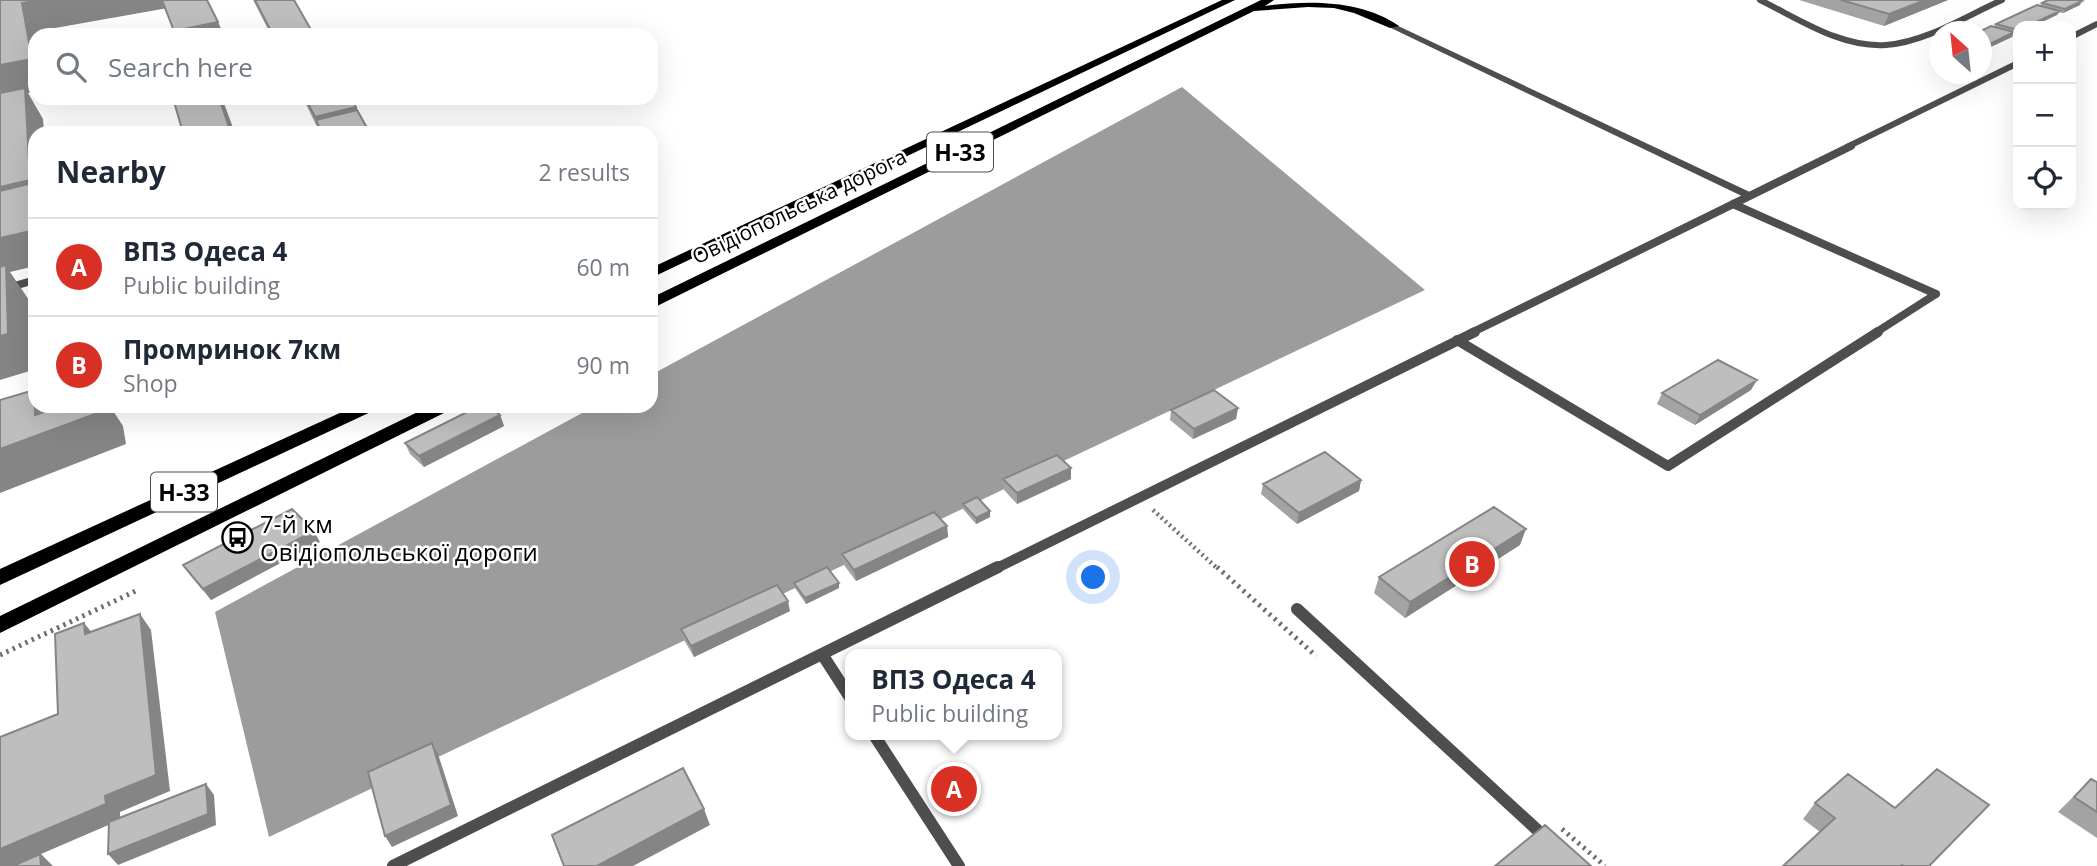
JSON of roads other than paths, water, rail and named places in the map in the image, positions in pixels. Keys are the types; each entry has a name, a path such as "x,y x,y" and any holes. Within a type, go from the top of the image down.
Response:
{"main road":[{"name":"Овідіопольська дорога","path":"658,271 1230,0"},
{"name":"Овідіопольська дорога","path":"658,301 1269,0"},
{"path":"1350,0 1394,26"},
{"path":"1242,13 1275,6 1315,3 1357,10 1394,26"},
{"name":"Н-33","path":"0,579 354,413"},
{"name":"Н-33","path":"0,625 430,413"}],"street":[{"path":"1394,26 1750,196"},
{"path":"0,289 28,282"}],"lane":[{"path":"1760,0 1844,39 1885,45 1903,41 2002,0"},
{"path":"2076,34 2097,24"},
{"path":"393,866 2013,65"},
{"path":"1457,340 1668,466 1936,294 1733,204"},
{"path":"1297,609 1557,848"},
{"path":"822,654 845,690"},
{"path":"877,740 959,866"}],"place":[{"name":"7-й км Овідіопольської дороги","path":"237,537"},
{"name":"Промринок 7км","path":"1472,564"},
{"name":"ВПЗ Одеса 4","path":"954,789"}]}
